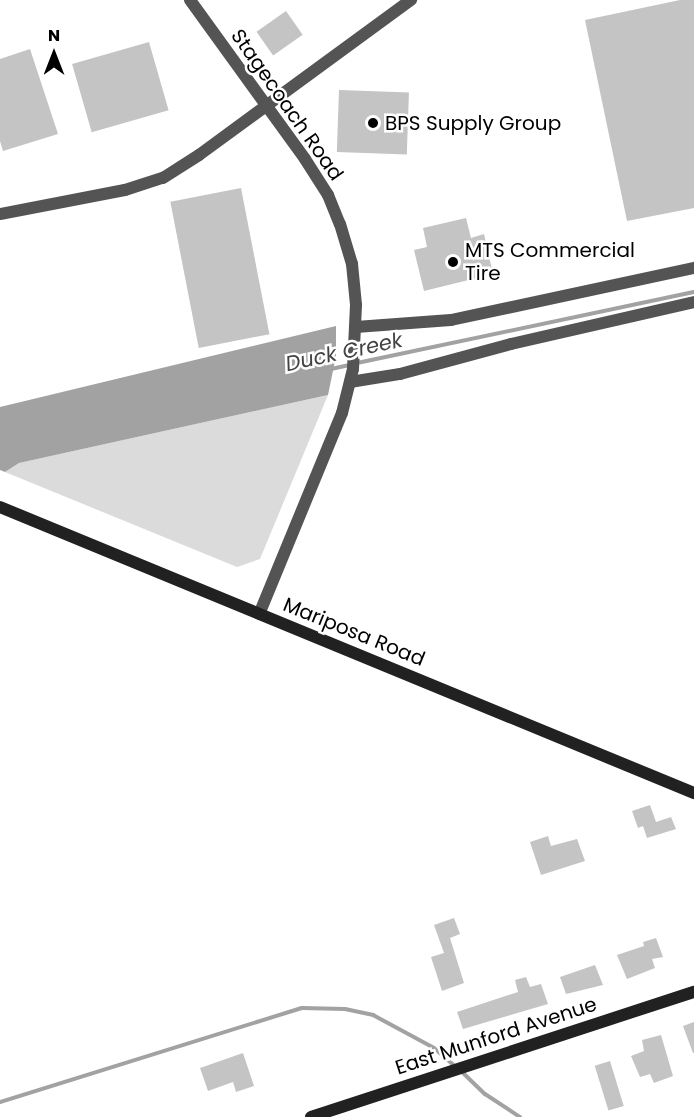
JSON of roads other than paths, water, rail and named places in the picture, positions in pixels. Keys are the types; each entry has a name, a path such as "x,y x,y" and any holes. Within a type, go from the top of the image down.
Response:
{"main road":[{"name":"Mariposa Road","path":"0,507 694,793"},
{"name":"East Munford Avenue","path":"311,1117 694,992"}],"street":[{"name":"Stagecoach Road","path":"190,0 315,173 340,224 352,264 356,327 350,381 342,413 259,614"},
{"path":"0,214 147,185 176,171 411,0"},
{"path":"356,327 452,320 694,268"},
{"path":"350,381 400,374 511,344 694,302"}],"waterway":[{"name":"Duck Creek","path":"357,363 694,292"},
{"name":"Duck Creek","path":"331,369 350,365"},
{"path":"0,1102 302,1008 345,1009 373,1015 434,1048 456,1067"},
{"path":"462,1072 485,1094 520,1117"}],"place":[{"name":"BPS Supply Group","path":"373,123"},
{"name":"MTS Commercial Tire","path":"453,262"}]}
